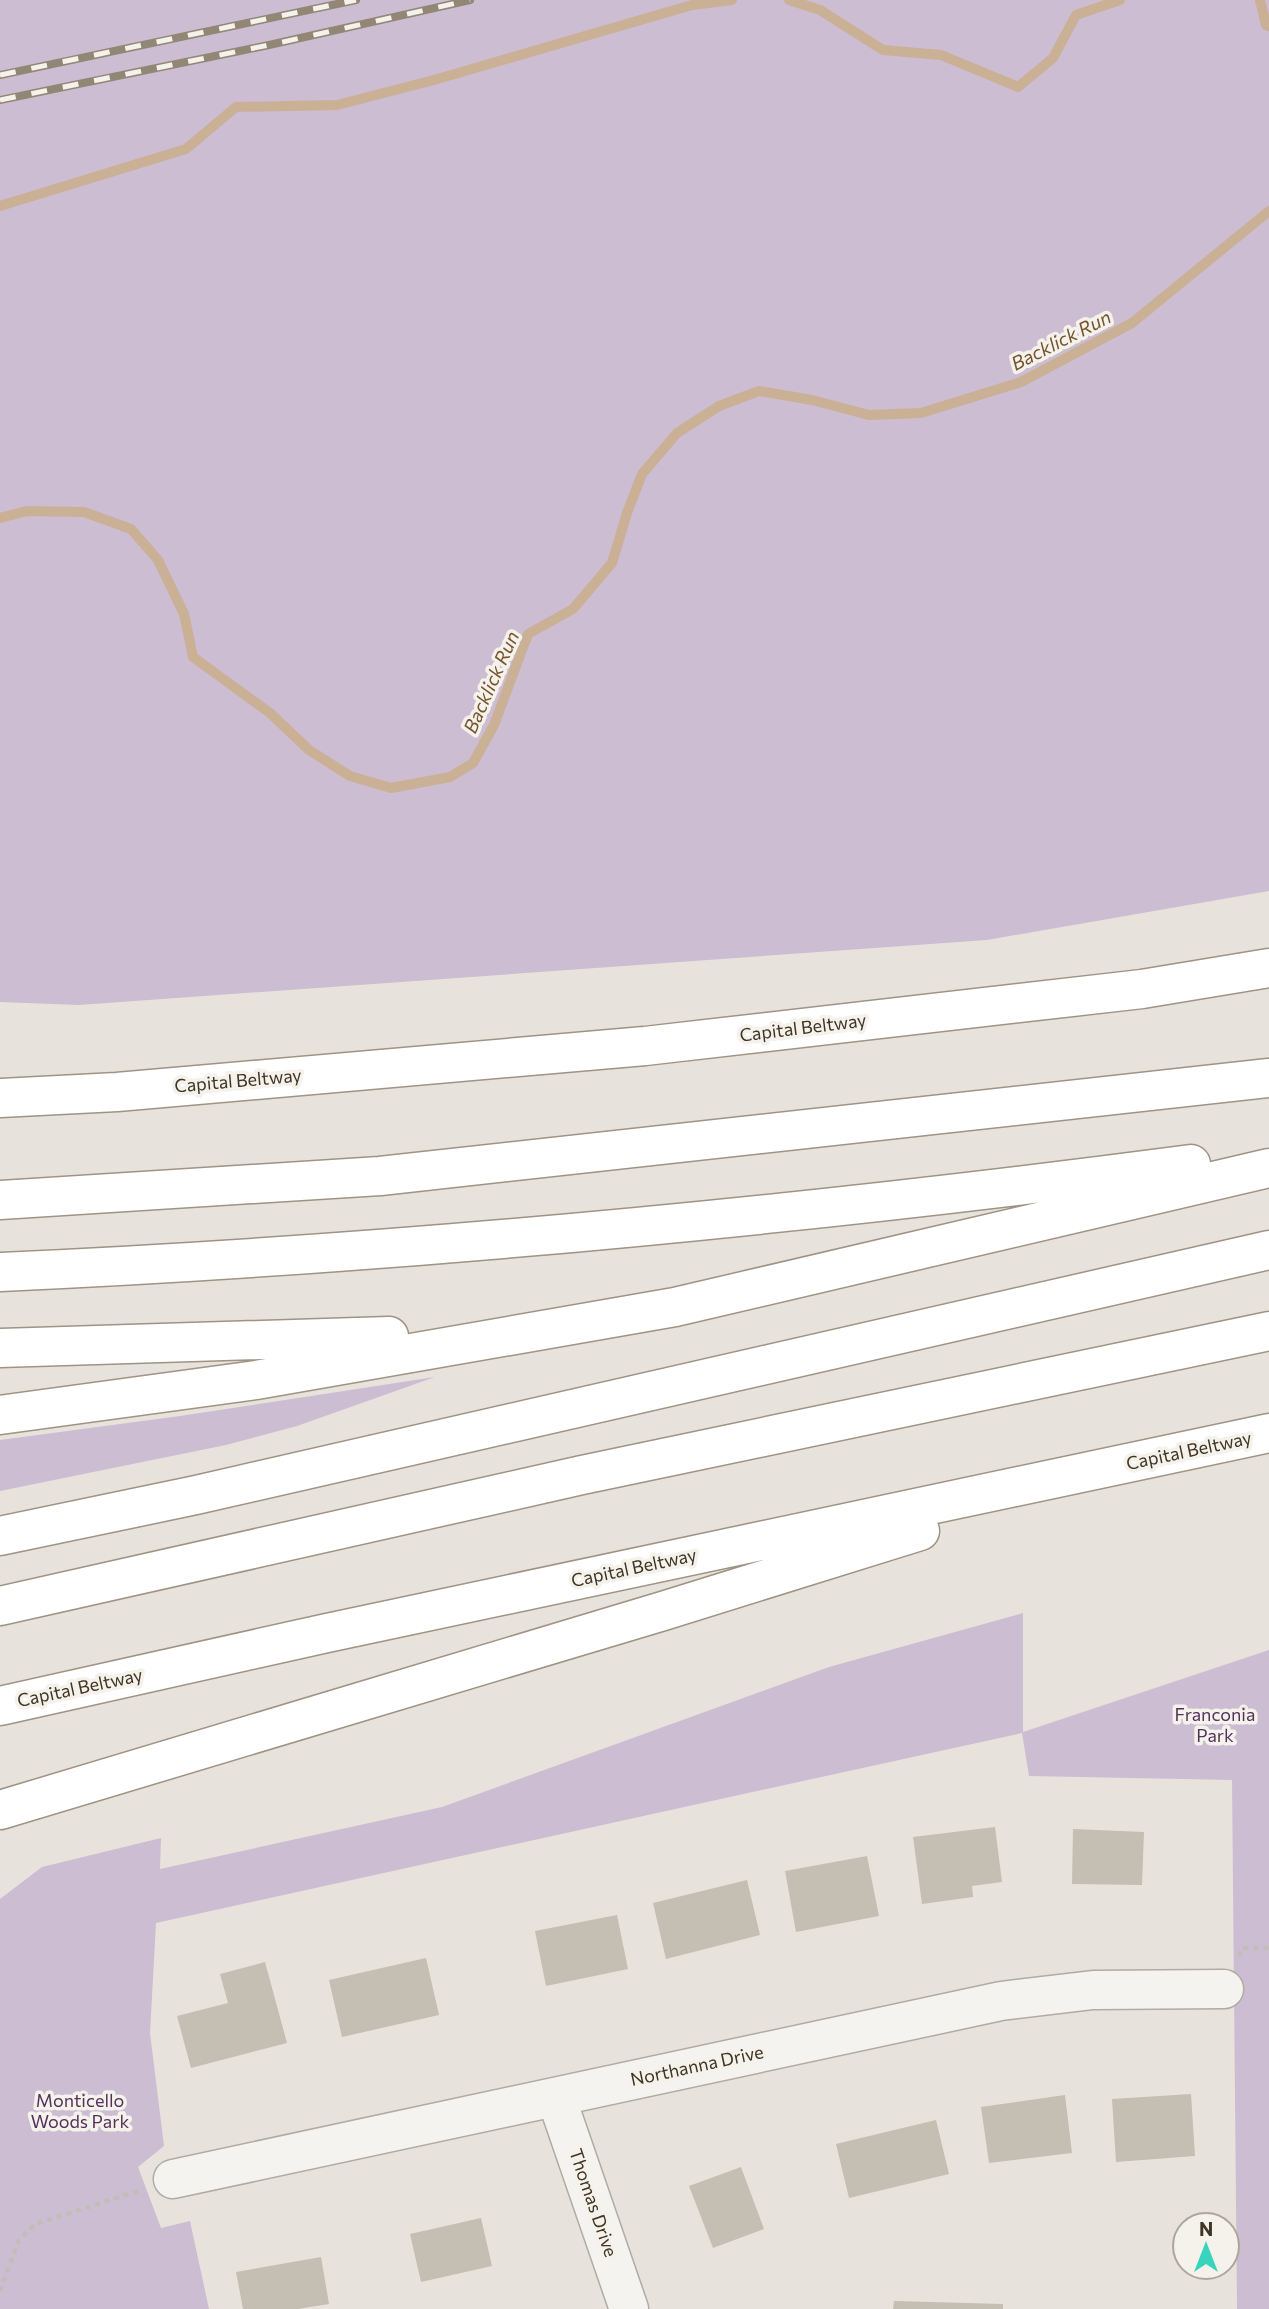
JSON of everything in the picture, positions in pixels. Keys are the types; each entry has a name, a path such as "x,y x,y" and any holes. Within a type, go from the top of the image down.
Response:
{"highway":[{"name":"Capital Beltway","path":"0,1098 117,1092 645,1046 1142,989 1269,968"},
{"path":"0,1200 380,1176 1264,1078"},
{"path":"0,1085 117,1092"},
{"path":"0,1272 98,1268 633,1229 1044,1183 1269,1154"},
{"path":"0,1415 256,1380 676,1307 1269,1168"},
{"path":"0,1536 196,1495 1269,1250"},
{"path":"0,1348 301,1340 556,1328"},
{"path":"0,1606 582,1475 1269,1331"},
{"name":"Capital Beltway","path":"0,1706 341,1630 1269,1433"},
{"path":"0,1811 663,1611 1146,1460"},
{"path":"0,1528 196,1495"}],"street":[{"name":"Northanna Drive","path":"173,2179 1001,2000 1093,1990 1224,1989"},
{"name":"Thomas Drive","path":"556,2097 629,2309"}],"path":[{"path":"0,2291 19,2240 35,2224 173,2179"}],"green space":[{"path":"0,0 1269,0 1269,891 987,940 79,1005 0,1002"},
{"path":"435,1377 297,1426 226,1445 0,1491 0,1440"},
{"path":"1023,1613 1023,1732 1269,1650 1269,2309 1237,2309 1237,2281 1241,2281 1241,2211 1236,2211 1232,1780 1029,1776 1022,1733 156,1923 150,2033 164,2146 138,2167 161,2228 190,2221 209,2309 0,2309 0,1899 42,1867 161,1838 160,1869 442,1807 829,1667"}],"building":[{"path":"995,1827 1002,1882 972,1886 973,1897 922,1904 913,1837"},
{"path":"1073,1829 1144,1832 1142,1885 1072,1884"},
{"path":"867,1856 879,1916 796,1932 785,1871"},
{"path":"747,1880 760,1935 666,1959 653,1903"},
{"path":"617,1915 628,1969 546,1986 535,1931"},
{"path":"426,1958 439,2015 342,2037 329,1980"},
{"path":"265,1962 287,2043 191,2068 177,2016 228,2003 220,1974"},
{"path":"1191,2094 1195,2156 1116,2162 1112,2099"},
{"path":"1065,2095 1072,2153 989,2163 981,2107"},
{"path":"936,2120 949,2174 849,2198 836,2144"},
{"path":"741,2167 764,2229 713,2248 689,2186"},
{"path":"481,2218 492,2266 421,2282 410,2234"},
{"path":"321,2257 329,2304 298,2309 243,2309 236,2272"},
{"path":"894,2301 1003,2304 1003,2309 893,2309"}],"waterway":[{"path":"0,206 186,149 236,107 337,105 434,80 692,5 732,0"},
{"path":"789,0 820,10 883,50 941,55 1018,87 1053,58 1076,15 1120,0"},
{"path":"1260,0 1266,25 1269,26"},
{"name":"Backlick Run","path":"0,518 27,511 84,512 131,529 158,560 184,614 193,657 270,713 309,750 350,776 391,788 450,777 473,763 494,725 528,634 573,609 612,563 642,474 677,433 719,406 759,391 812,400 869,415 921,413 1021,382 1132,323 1269,211"}],"railway":[{"path":"0,75 356,0"},
{"path":"0,100 269,45 470,0"}],"park label":[{"name":"Franconia Park","path":"1215,1725"},
{"name":"Monticello Woods Park","path":"80,2111"}]}
